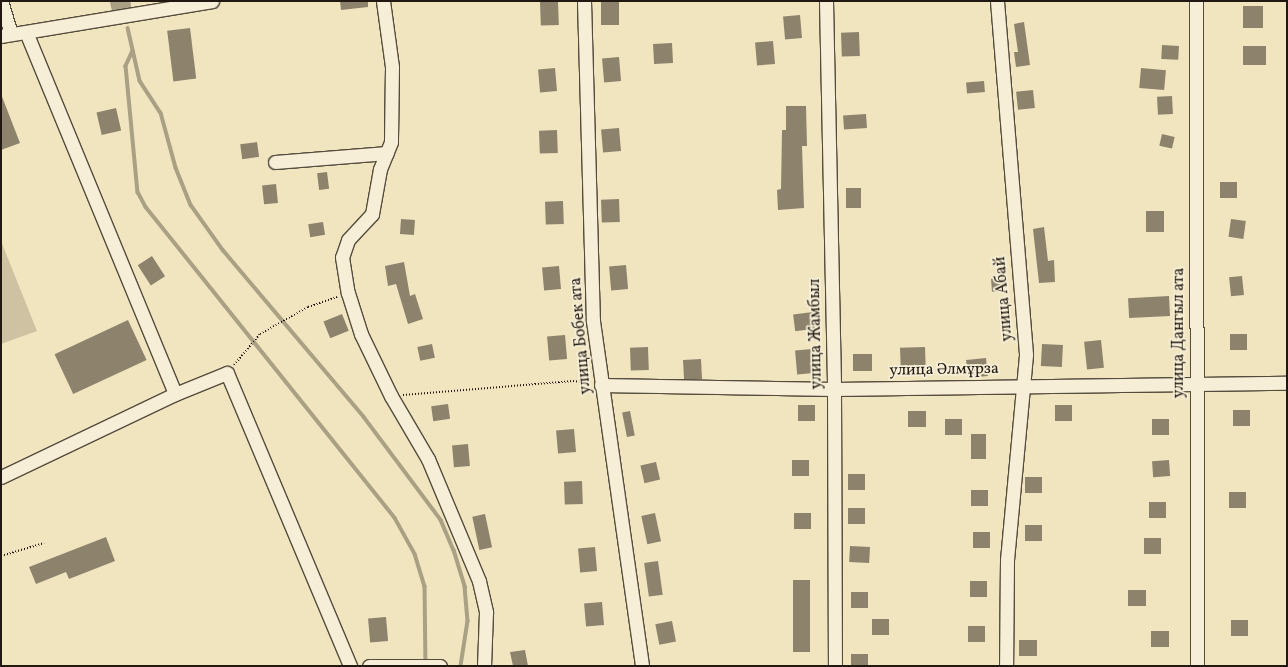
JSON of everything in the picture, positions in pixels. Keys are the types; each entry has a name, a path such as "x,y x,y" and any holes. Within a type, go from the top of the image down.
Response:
{"street":[{"path":"1,1 6,35 177,4 212,1"},
{"path":"383,1 392,67 391,142 380,169 372,214 348,240 342,257 348,293 360,334 391,396 428,459 479,581 486,612 484,666"},
{"name":"улица Бобек ата","path":"584,1 593,321 642,666"},
{"name":"улица Жамбыл","path":"826,1 834,389 835,666"},
{"name":"улица Абай","path":"997,1 1026,355 1007,560 1006,666"},
{"name":"улица Дангыл ата","path":"1196,1 1197,666"},
{"path":"26,32 175,394"},
{"path":"275,162 387,153"},
{"path":"1,478 175,394 227,373 350,666"},
{"name":"улица Әлмұрза","path":"601,385 834,389 1287,383"},
{"path":"369,666 440,666"}],"path":[{"path":"227,373 260,334 308,307 348,293"},
{"path":"391,396 573,381 601,385"},
{"path":"1,556 44,543"}],"shaded area":[{"path":"1,241 37,331 1,344"}],"building":[{"path":"340,1 368,1 368,7 341,10"},
{"path":"558,1 559,25 541,26 540,2"},
{"path":"601,1 619,1 619,25 601,25"},
{"path":"1243,6 1263,6 1263,28 1243,28"},
{"path":"800,15 802,38 785,39 783,16"},
{"path":"1024,22 1030,65 1016,67 1014,52 1018,52 1014,24"},
{"path":"190,28 196,79 173,81 167,31"},
{"path":"859,32 860,56 842,57 841,33"},
{"path":"773,41 775,64 757,65 755,43"},
{"path":"672,43 673,63 654,64 653,44"},
{"path":"1162,45 1179,46 1178,60 1161,59"},
{"path":"1243,46 1266,46 1266,65 1243,65"},
{"path":"619,57 621,81 604,82 602,58"},
{"path":"555,68 557,91 540,92 538,69"},
{"path":"1141,68 1166,70 1164,90 1139,88"},
{"path":"984,81 985,92 967,94 966,83"},
{"path":"1033,90 1035,108 1018,110 1016,92"},
{"path":"1,94 20,143 1,150"},
{"path":"1172,96 1173,114 1158,115 1157,97"},
{"path":"786,106 806,106 807,146 802,146 804,208 778,210 777,190 781,189 782,130 786,130"},
{"path":"116,108 121,130 102,135 97,112"},
{"path":"866,114 867,128 844,130 843,116"},
{"path":"619,128 621,151 603,152 601,130"},
{"path":"557,130 558,153 540,154 539,131"},
{"path":"1162,134 1175,137 1172,149 1159,146"},
{"path":"257,142 259,157 242,159 240,144"},
{"path":"327,172 329,189 319,190 317,173"},
{"path":"1220,182 1237,182 1237,198 1220,198"},
{"path":"276,184 278,203 264,204 262,185"},
{"path":"846,188 861,188 861,208 846,208"},
{"path":"619,199 620,222 602,223 601,200"},
{"path":"563,201 564,224 546,225 545,202"},
{"path":"1146,211 1164,211 1164,232 1146,232"},
{"path":"401,219 415,220 414,235 400,234"},
{"path":"1231,219 1246,221 1243,239 1228,237"},
{"path":"323,222 325,235 310,237 308,224"},
{"path":"1044,227 1048,261 1054,260 1055,282 1039,283 1033,229"},
{"path":"152,256 165,276 151,285 138,265"},
{"path":"404,262 410,296 415,294 423,319 408,324 396,284 388,286 385,266"},
{"path":"626,265 628,289 611,290 609,266"},
{"path":"559,266 561,289 544,290 542,267"},
{"path":"1242,276 1244,295 1231,296 1229,277"},
{"path":"1003,278 1004,291 992,292 991,279"},
{"path":"1169,296 1170,316 1129,318 1128,298"},
{"path":"813,312 815,329 795,331 793,314"},
{"path":"342,314 349,331 330,338 323,321"},
{"path":"128,320 147,360 73,394 55,354"},
{"path":"1230,334 1247,334 1247,350 1230,350"},
{"path":"565,335 567,359 549,360 547,337"},
{"path":"1101,340 1104,368 1087,370 1084,342"},
{"path":"432,344 435,358 420,361 417,347"},
{"path":"1042,344 1063,345 1062,367 1041,366"},
{"path":"648,347 649,370 631,371 630,348"},
{"path":"925,347 926,372 901,373 900,348"},
{"path":"812,349 814,373 797,374 795,350"},
{"path":"853,354 872,354 872,371 853,371"},
{"path":"986,358 988,376 968,378 966,360"},
{"path":"701,359 702,379 684,380 683,360"},
{"path":"448,404 450,419 433,421 431,406"},
{"path":"798,405 815,405 815,421 798,421"},
{"path":"1055,405 1072,405 1072,421 1055,421"},
{"path":"1233,410 1250,410 1250,426 1233,426"},
{"path":"630,411 635,436 627,437 622,413"},
{"path":"908,411 926,411 926,427 908,427"},
{"path":"945,419 962,419 962,435 945,435"},
{"path":"1152,419 1169,419 1169,435 1152,435"},
{"path":"574,429 576,452 558,453 556,431"},
{"path":"971,434 986,434 986,459 971,459"},
{"path":"468,444 470,466 454,467 452,445"},
{"path":"792,460 809,460 809,476 792,476"},
{"path":"1169,460 1170,476 1153,477 1152,461"},
{"path":"656,462 660,480 644,483 640,466"},
{"path":"848,474 865,474 865,490 848,490"},
{"path":"1025,477 1042,477 1042,493 1025,493"},
{"path":"582,481 583,504 565,505 564,482"},
{"path":"971,490 988,490 988,506 971,506"},
{"path":"1229,492 1246,492 1246,508 1229,508"},
{"path":"1149,502 1166,502 1166,518 1149,518"},
{"path":"848,508 865,508 865,524 848,524"},
{"path":"655,513 661,541 647,544 641,516"},
{"path":"794,513 811,513 811,529 794,529"},
{"path":"485,514 492,547 479,550 472,517"},
{"path":"1025,525 1042,525 1042,541 1025,541"},
{"path":"973,532 990,532 990,548 973,548"},
{"path":"106,537 115,561 69,579 66,572 36,584 29,567"},
{"path":"1144,538 1161,538 1161,554 1144,554"},
{"path":"850,546 870,547 869,563 849,562"},
{"path":"595,547 597,571 580,572 578,548"},
{"path":"658,561 663,595 649,597 644,563"},
{"path":"793,580 810,580 810,652 793,652"},
{"path":"970,581 987,581 987,597 970,597"},
{"path":"1128,590 1146,590 1146,606 1128,606"},
{"path":"851,592 868,592 868,608 851,608"},
{"path":"602,602 604,625 586,626 584,604"},
{"path":"386,617 388,641 370,642 368,619"},
{"path":"872,619 889,619 889,635 872,635"},
{"path":"1231,620 1248,620 1248,636 1231,636"},
{"path":"672,621 676,642 659,645 655,624"},
{"path":"968,626 985,626 985,642 968,642"},
{"path":"1151,631 1169,631 1169,647 1151,647"},
{"path":"1019,640 1037,640 1037,656 1019,656"},
{"path":"525,650 528,666 513,666 510,652"},
{"path":"851,654 868,654 868,666 851,666"}],"waterway":[{"path":"120,1 121,6"},
{"path":"128,28 140,81 161,113 176,168 191,205 223,250 364,417 441,520 454,550 465,587 468,621 461,666"},
{"path":"133,51 126,66 138,192 146,207 395,518 415,554 425,586 426,664"}]}
